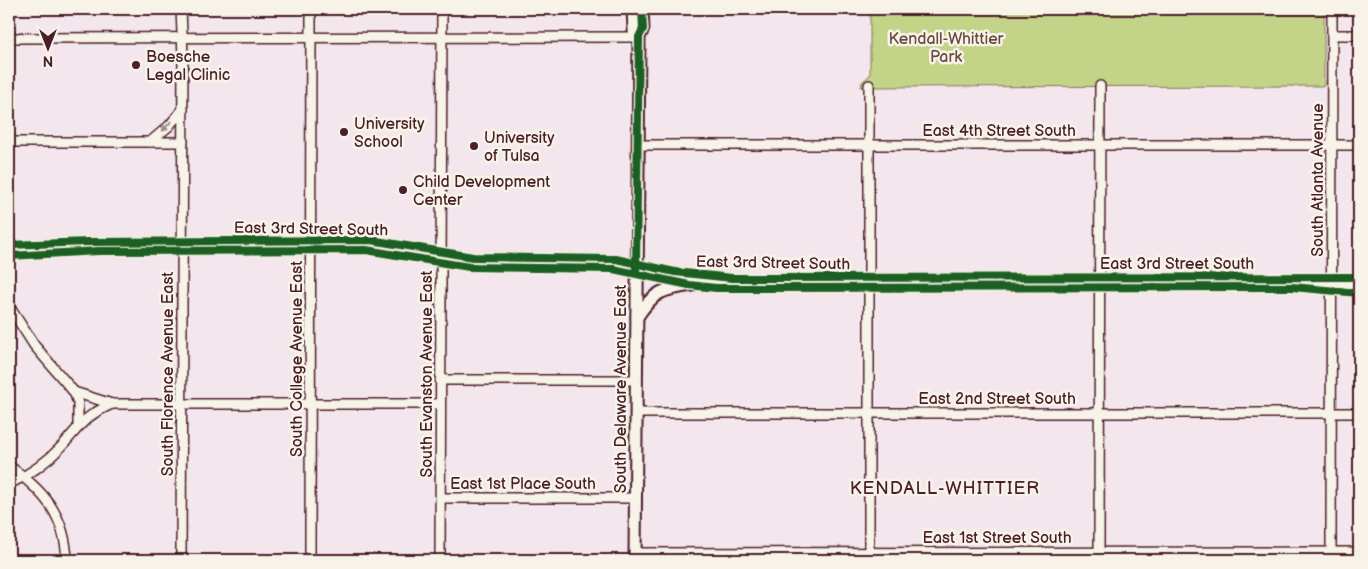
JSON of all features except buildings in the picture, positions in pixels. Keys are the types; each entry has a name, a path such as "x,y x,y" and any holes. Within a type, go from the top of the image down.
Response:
{"street":[{"name":"South Florence Avenue East","path":"181,9 183,109 181,560"},
{"name":"South College Avenue East","path":"310,560 312,9"},
{"name":"South Evanston Avenue East","path":"440,560 442,9"},
{"name":"South Delaware Avenue East","path":"634,9 634,30 639,37"},
{"name":"South Delaware Avenue East","path":"635,556 636,269 639,37 643,30 642,9"},
{"name":"South Atlanta Avenue","path":"1331,556 1332,9"},
{"path":"1332,35 1359,35"},
{"path":"9,38 639,37"},
{"path":"869,85 869,556"},
{"path":"1099,556 1100,86"},
{"path":"150,142 183,109"},
{"path":"9,142 182,142"},
{"name":"East 4th Street South","path":"639,146 1359,145"},
{"name":"East 3rd Street South","path":"9,250 94,246 182,245 379,246 480,262 600,262 681,279 714,282 1100,282 1359,285"},
{"path":"636,317 647,301 669,287 714,282"},
{"path":"9,306 34,345 74,392 78,402 78,425"},
{"path":"440,380 636,380"},
{"path":"74,392 112,404 440,404"},
{"path":"9,484 24,476 52,455 89,415 112,404"},
{"name":"East 2nd Street South","path":"636,413 1359,413"},
{"path":"9,466 24,476 42,493 56,514 64,535 68,560"},
{"name":"East 1st Place South","path":"440,498 636,498"},
{"name":"East 1st Street South","path":"635,556 1331,556 1359,552"}],"green space":[{"name":"Kendall-Whittier Park","path":"870,9 1324,9 1324,86 861,87 862,82 870,75"}],"cycle path":[{"path":"636,270 639,37 643,29 642,9"},
{"path":"9,245 88,242 371,240 473,257 616,259 675,272 732,278 1359,277"},
{"path":"9,256 99,251 366,250 469,267 613,269 689,285 716,288 1292,287 1359,293"}],"place":[{"name":"Boesche Legal Clinic","path":"136,65"},
{"name":"University School","path":"344,132"},
{"name":"University of Tulsa","path":"474,146"},
{"name":"Child Development Center","path":"403,190"}],"district":[{"name":"KENDALL-WHITTIER","path":"945,488"}]}
